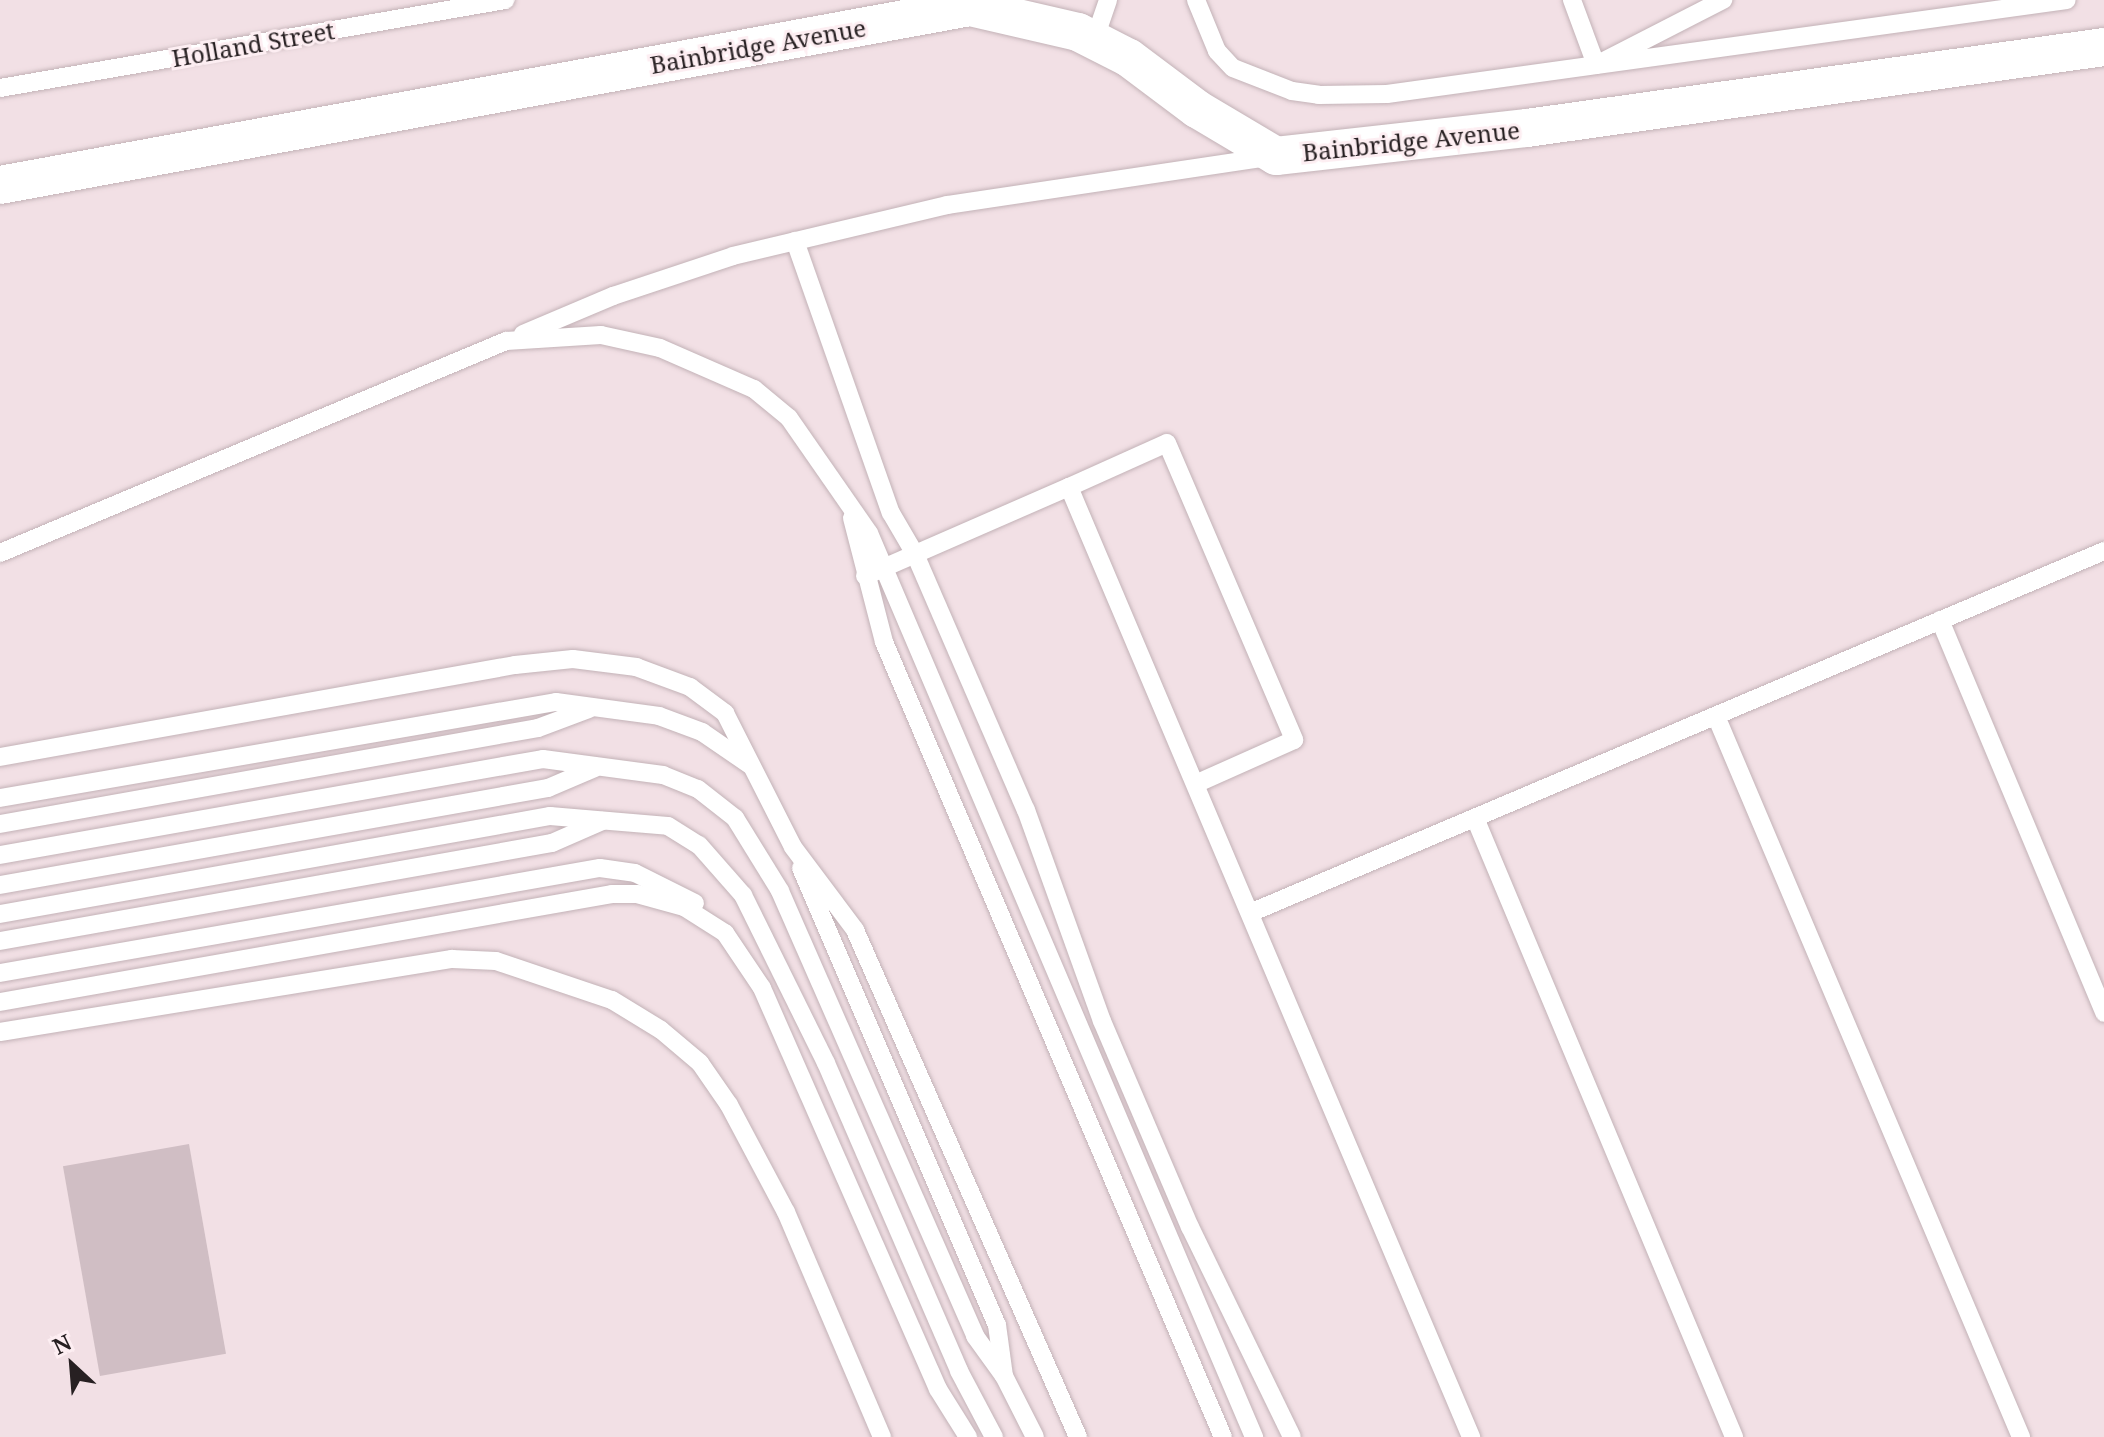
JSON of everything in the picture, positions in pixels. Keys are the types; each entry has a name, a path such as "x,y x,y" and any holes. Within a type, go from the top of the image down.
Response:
{"street":[{"name":"Bainbridge Avenue","path":"0,185 970,7 1094,41 1276,156 1527,128 2104,47"}],"lane":[{"name":"Holland Street","path":"0,88 505,0"},
{"path":"1094,41 1108,0"},
{"path":"1196,0 1217,51 1233,68 1292,91 1387,94 2067,0"},
{"path":"1572,0 1596,65"},
{"path":"1596,65 1723,0"},
{"path":"0,553 613,296 795,241 947,205 1276,156"},
{"path":"795,241 891,513 915,554 1026,810 1126,1076 1190,1227 1292,1437"},
{"path":"506,341 601,335 660,348 754,389 789,418 869,533 1254,1437"},
{"path":"865,576 1167,443 1294,740 1195,784"},
{"path":"1069,487 1471,1437"},
{"path":"849,507 884,642 1223,1437"},
{"path":"1250,913 2104,551"},
{"path":"1940,620 2104,1013"},
{"path":"0,757 515,665 573,659 636,667 690,687 725,713 759,773 793,847 997,1325 1004,1376"},
{"path":"0,798 530,704 659,716 702,732 759,773"},
{"path":"0,824 538,728 589,709"},
{"path":"1716,716 2021,1437"},
{"path":"0,855 543,759 563,758 595,768 663,775 698,789 735,818 756,846 853,1052 975,1336 1004,1376 1035,1437"},
{"path":"0,885 548,788 595,768"},
{"path":"0,914 550,816 668,826 699,845 743,895 826,1063 959,1371 994,1437"},
{"path":"1475,818 1734,1437"},
{"path":"0,941 552,843 602,821"},
{"path":"793,847 855,930 1078,1437"},
{"path":"0,973 600,868 663,883 709,914 762,988 938,1389 968,1437"},
{"path":"0,1002 612,894 667,901 725,933"},
{"path":"0,1032 452,959 496,961 612,1000 661,1030 700,1063 729,1105 786,1212 882,1437"}],"building":[{"path":"189,1144 226,1354 100,1376 63,1166"}]}
